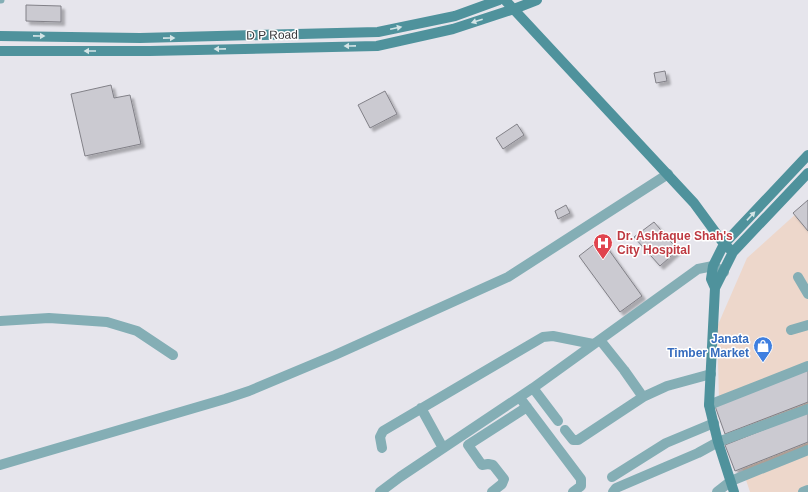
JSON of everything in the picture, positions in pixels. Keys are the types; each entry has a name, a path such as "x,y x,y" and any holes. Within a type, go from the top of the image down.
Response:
{"street":[{"name":"D P Road","path":"0,36 149,38 378,32 455,16 499,0"},
{"path":"506,0 668,174 694,203 724,244 733,252"},
{"name":"D P Road","path":"0,51 150,51 377,46 453,29 514,10 537,0"},
{"path":"149,38 150,51"},
{"path":"734,492 718,442 709,405 715,288 711,279 713,266 724,244 808,155"},
{"path":"715,288 733,252 808,173"},
{"path":"0,465 237,395 335,355 508,277 668,174"},
{"path":"380,492 400,476 533,388 698,269 713,266 724,272"},
{"path":"798,277 808,294"},
{"path":"0,321 49,318 107,322 137,331 173,355"},
{"path":"791,330 808,325"},
{"path":"382,448 380,437 383,431 543,337 553,336 596,342 624,370 643,397"},
{"path":"709,405 808,366"},
{"path":"565,430 573,440 578,440 643,397 666,386 711,374"},
{"path":"533,388 558,421"},
{"path":"519,397 581,479 581,486 573,492"},
{"path":"468,446 527,406"},
{"path":"421,408 443,448"},
{"path":"613,492 616,488 698,453 718,442 808,409"},
{"path":"612,477 666,443 714,423"},
{"path":"461,436 482,465 494,465 504,479 502,484 492,492"},
{"path":"717,492 731,481 808,450"},
{"path":"803,492 808,490"}],"shaded area":[{"name":"Janata Timber Market","path":"808,203 808,492 750,492 719,399 717,327 747,258"}],"building":[{"path":"26,5 61,6 61,22 26,21"},
{"path":"665,71 667,81 656,83 654,73"},
{"path":"111,85 114,98 130,95 141,144 85,156 71,94"},
{"path":"385,91 397,114 370,128 358,105"},
{"path":"517,124 524,135 503,149 496,138"},
{"path":"808,200 808,231 793,213"},
{"path":"566,205 570,213 558,219 555,211"},
{"path":"654,222 678,250 660,266 634,237"},
{"path":"601,239 642,296 620,312 579,256"},
{"path":"808,370 808,402 725,434 715,406"},
{"path":"808,412 808,442 735,471 725,445"}],"place":[{"name":"Dr. Ashfaque Shah's City Hospital","path":"603,260"},
{"name":"Janata Timber Market","path":"763,363"}]}
